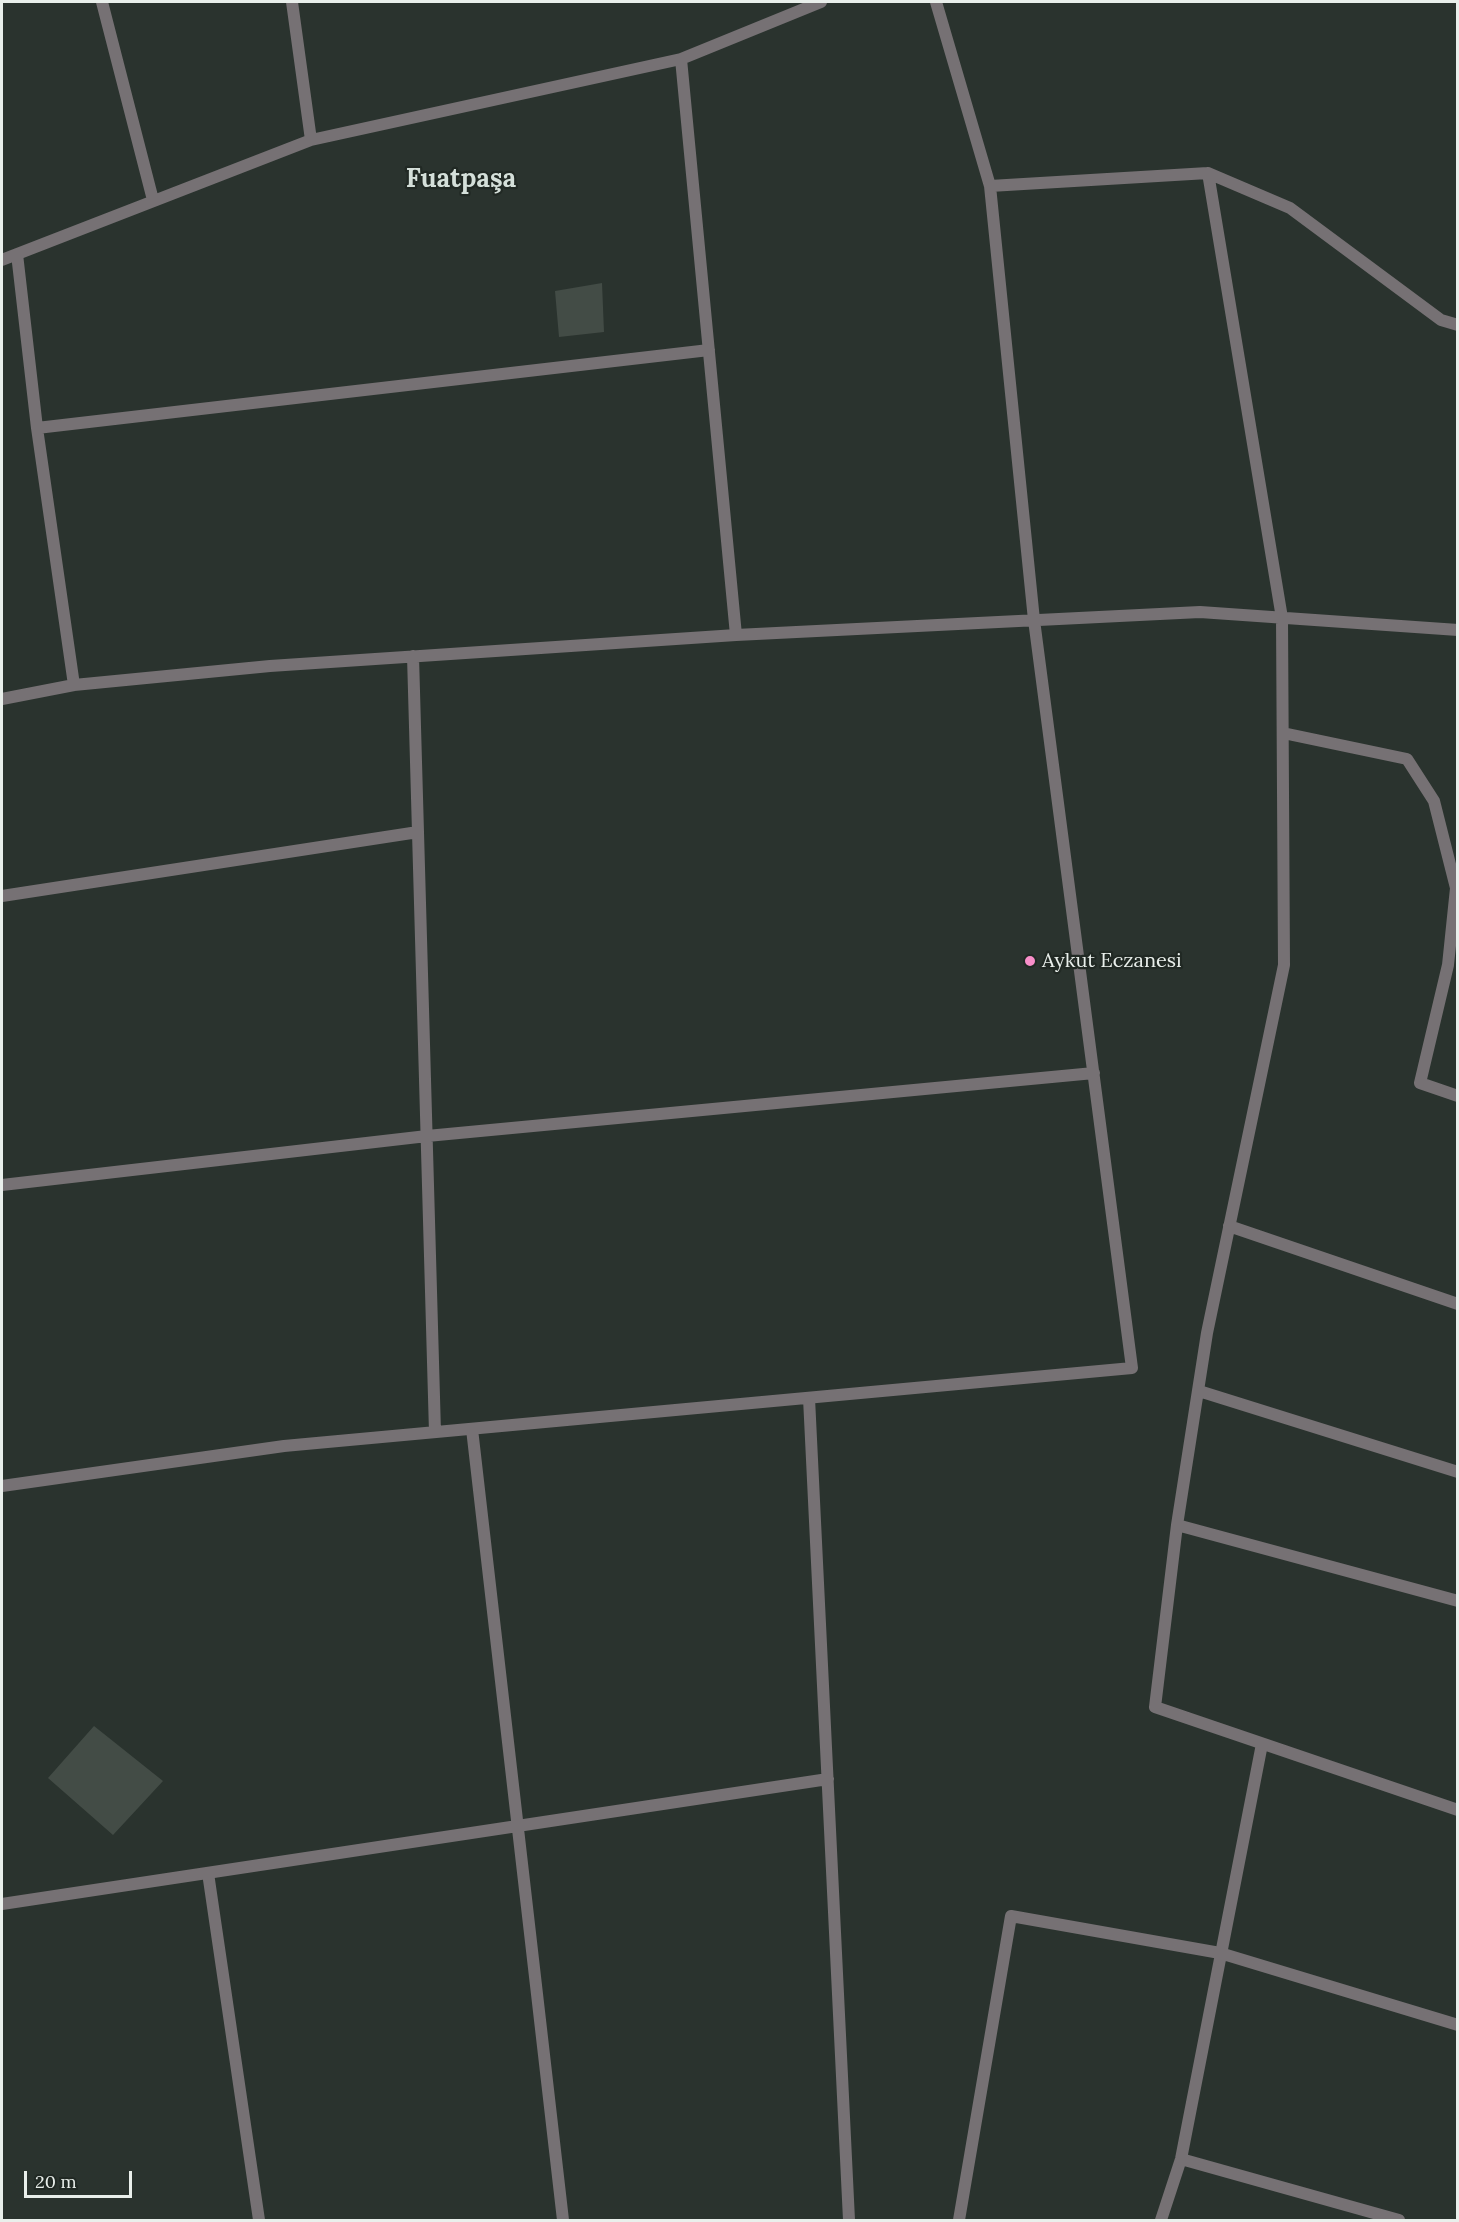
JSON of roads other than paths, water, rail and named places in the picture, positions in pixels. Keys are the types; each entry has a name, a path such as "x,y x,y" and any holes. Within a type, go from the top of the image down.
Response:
{"street":[{"path":"102,2 153,200"},
{"path":"292,2 311,140"},
{"path":"2,260 311,140 681,59 821,2"},
{"path":"2,1486 284,1446 1132,1368 1034,620 990,186 936,2"},
{"path":"681,59 736,635"},
{"path":"990,186 1208,173 1290,208 1442,320 1458,326"},
{"path":"1208,173 1282,618 1284,965 1207,1333 1177,1525 1155,1707 1458,1810"},
{"path":"17,254 37,428 74,685"},
{"path":"37,428 709,350"},
{"path":"2,699 74,685 270,666 736,635 1200,612 1458,630"},
{"path":"413,656 435,1432"},
{"path":"1283,733 1407,759 1434,801 1456,888 1448,965 1420,1083 1458,1096"},
{"path":"2,896 418,832"},
{"path":"2,1185 427,1136 1094,1073"},
{"path":"1229,1226 1458,1304"},
{"path":"1198,1391 1458,1472"},
{"path":"809,1398 849,2220"},
{"path":"472,1429 563,2220"},
{"path":"1177,1525 1458,1601"},
{"path":"1161,2220 1181,2159 1262,1744"},
{"path":"2,1904 828,1779"},
{"path":"208,1874 259,2220"},
{"path":"959,2220 1011,1916 1220,1953 1458,2025"},
{"path":"1181,2159 1399,2220"}],"place":[{"name":"Aykut Eczanesi","path":"1030,961"}],"district":[{"name":"Fuatpaşa","path":"461,180"}]}
